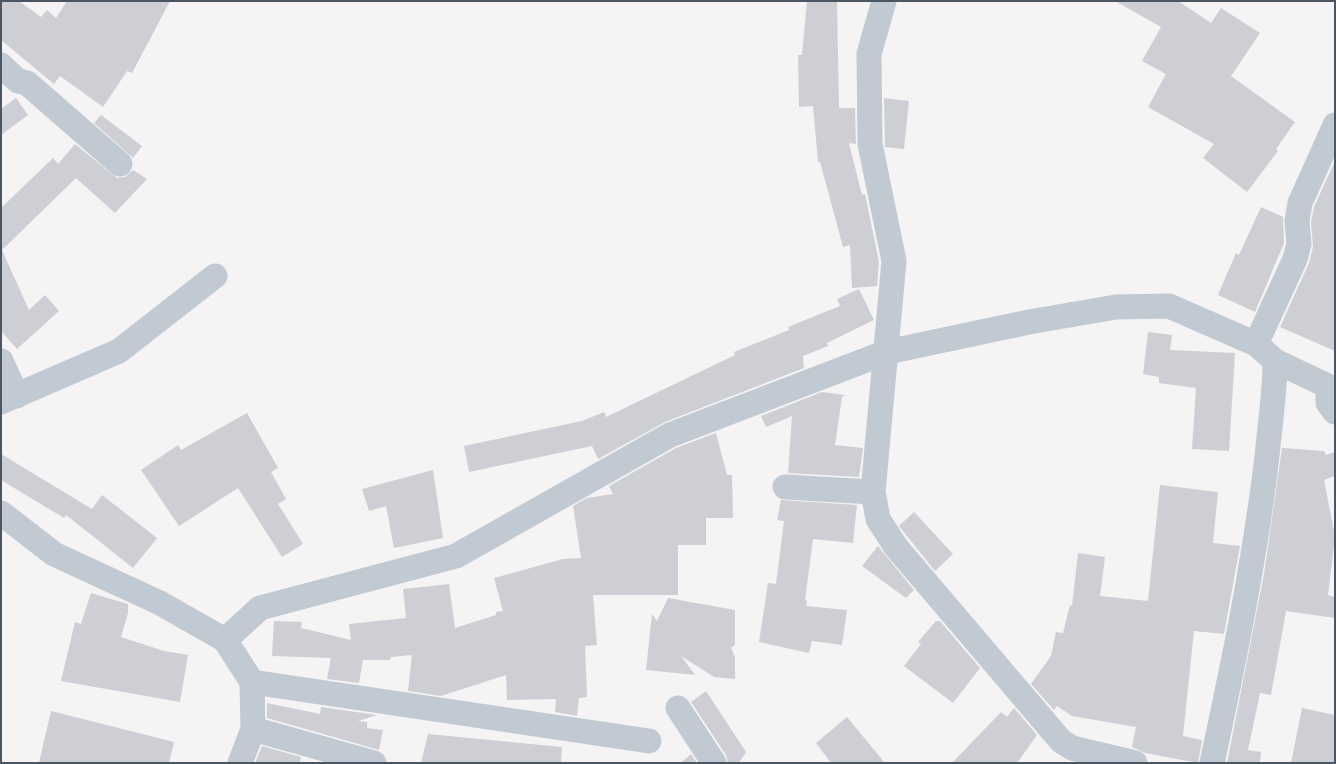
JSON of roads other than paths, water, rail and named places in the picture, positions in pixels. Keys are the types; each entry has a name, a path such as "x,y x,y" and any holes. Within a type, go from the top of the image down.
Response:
{"street":[{"path":"884,1 869,54 870,144 894,261 873,492 878,519 896,548 1060,741 1072,748 1135,763"},
{"path":"1,65 18,81 27,83 120,164"},
{"path":"1256,344 1295,259 1299,244 1297,221 1300,203 1335,126"},
{"path":"1,362 9,399 119,350 215,276"},
{"path":"225,640 260,608 456,556 670,435 887,352 1029,322 1116,307 1169,306 1256,344 1275,361 1331,386 1328,403 1335,412"},
{"path":"1212,763 1238,644 1259,524 1275,361"},
{"path":"785,487 873,492"},
{"path":"1,513 54,554 160,603 225,640 252,682 253,730 240,763"},
{"path":"252,682 649,741"},
{"path":"678,708 714,763"},
{"path":"253,730 374,763"}]}
